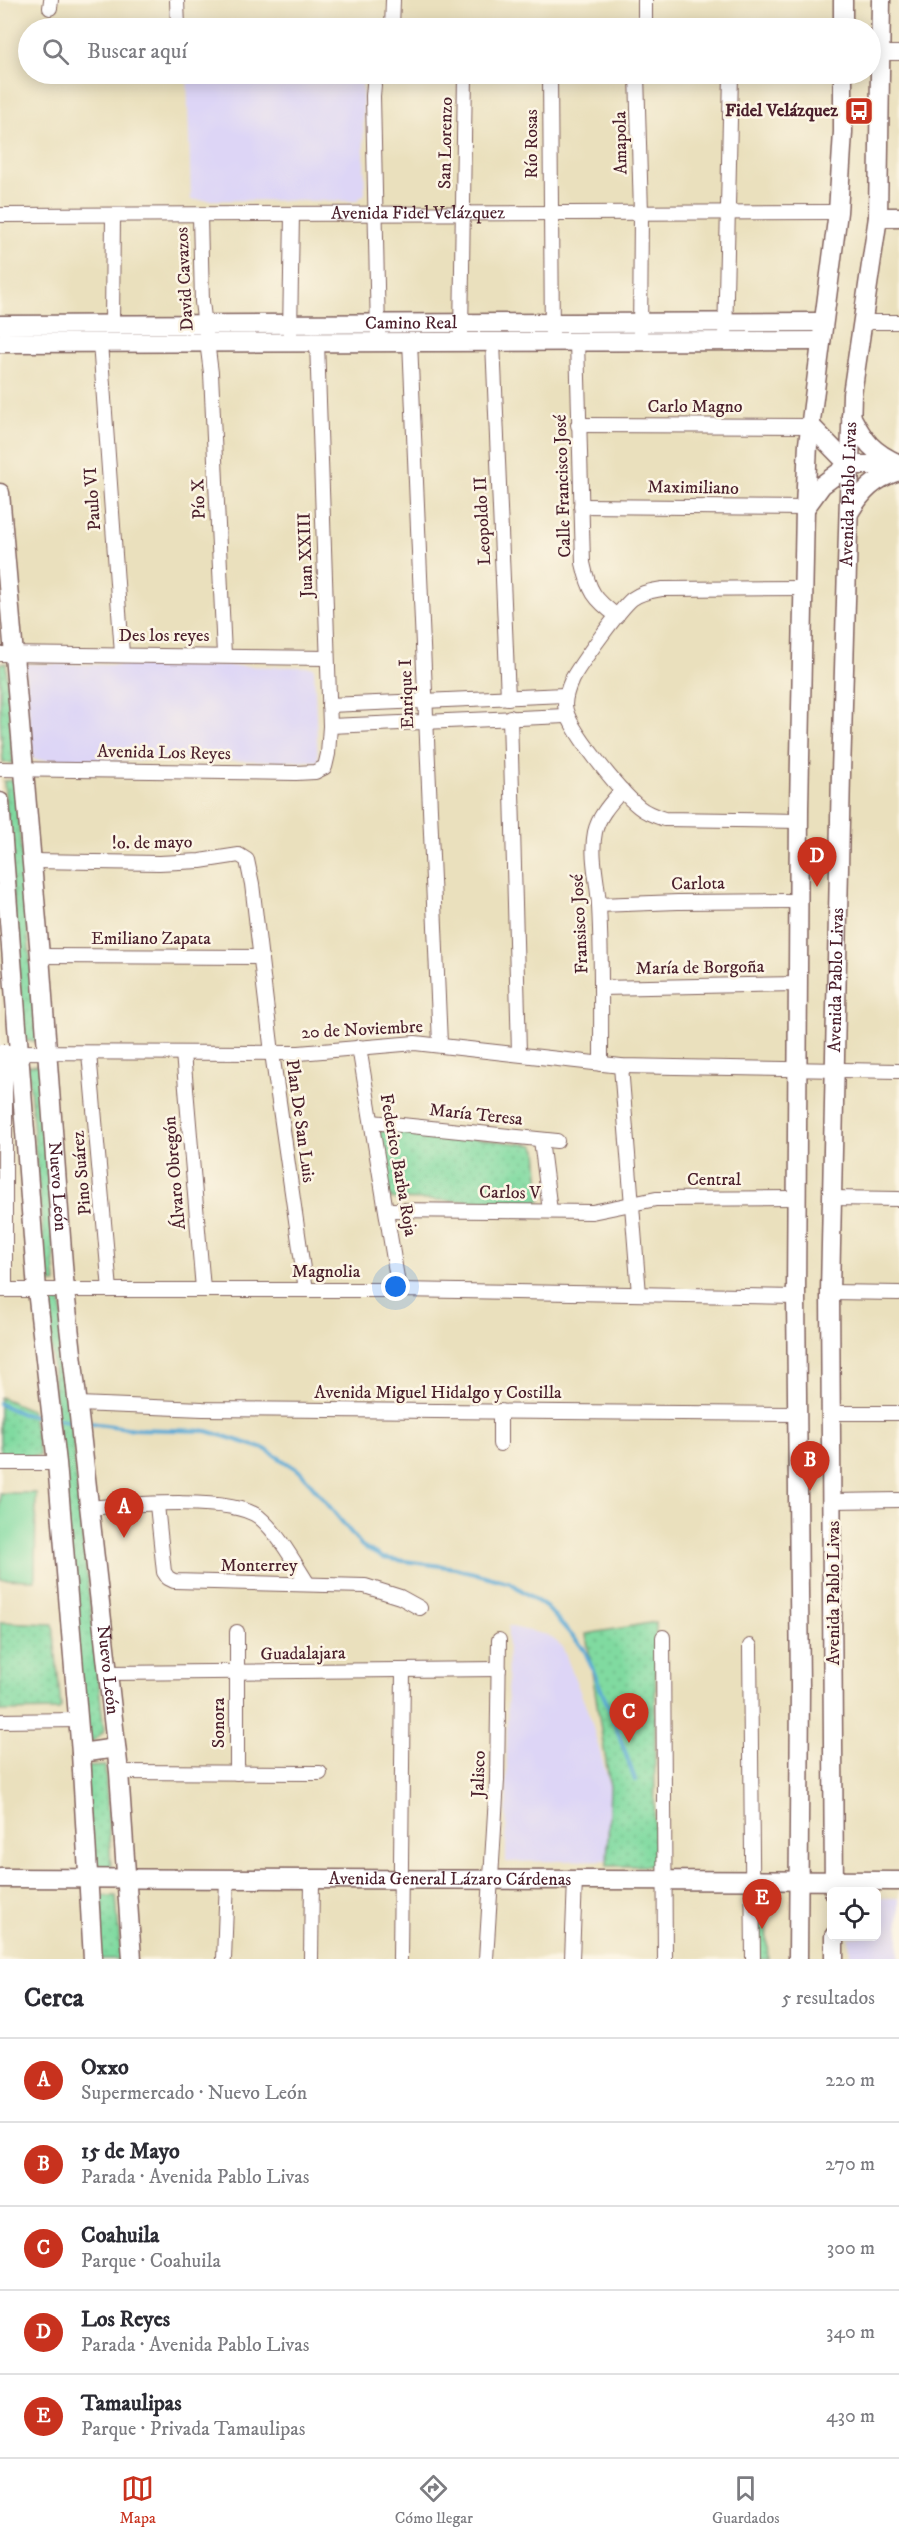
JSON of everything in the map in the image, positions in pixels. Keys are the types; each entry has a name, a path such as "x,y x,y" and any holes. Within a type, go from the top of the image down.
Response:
{"street":[{"path":"177,0 178,18"},
{"path":"392,18 393,0"},
{"path":"645,0 645,18"},
{"path":"843,0 843,18"},
{"name":"Avenida Pablo Livas","path":"834,1887 830,1292 849,465 852,394 878,217 890,53 881,0"},
{"path":"374,84 378,332"},
{"name":"San Lorenzo","path":"461,332 465,84"},
{"name":"Río Rosas","path":"550,84 552,341"},
{"name":"Amapola","path":"637,84 641,213 640,341"},
{"path":"725,331 731,84"},
{"name":"Avenida Pablo Livas","path":"798,1959 796,1297 798,901 805,508 811,426 838,212 843,132 843,84"},
{"name":"Avenida Fidel Velázquez","path":"0,215 838,212"},
{"path":"112,324 113,214"},
{"path":"290,342 292,214"},
{"name":"David Cavazos","path":"200,215 205,333"},
{"path":"878,217 899,217"},
{"name":"Camino Real","path":"0,325 112,324 290,342 317,342 378,332 410,341 461,332 552,323 639,322 725,331 822,331"},
{"path":"863,322 899,322"},
{"name":"Camino Real","path":"0,343 100,342 290,323 378,332 461,332 493,342 640,341 725,331"},
{"name":"Pío X","path":"205,333 211,373 224,655"},
{"name":"Enrique I","path":"410,341 440,1044"},
{"name":"Calle Francisco José","path":"577,341 584,563 592,593 600,603 617,616"},
{"name":"Paulo VI","path":"100,342 122,654"},
{"name":"Juan XXIII","path":"317,342 330,726 325,767"},
{"name":"Leopoldo II","path":"493,342 508,698"},
{"path":"851,416 870,447 881,456 899,465"},
{"name":"Carlo Magno","path":"578,425 811,426"},
{"path":"811,426 849,465"},
{"path":"805,508 822,485 849,465 899,465"},
{"path":"848,515 866,488 881,477 899,471"},
{"name":"Nuevo León","path":"0,493 8,654 23,770 40,956 65,1291 119,1772 132,1959"},
{"name":"Maximiliano","path":"581,506 805,508"},
{"path":"799,822 664,819 651,815 640,808 622,790 574,729 566,716 565,695 573,678 617,616 632,599 645,592 662,589 804,588"},
{"name":"Des los reyes","path":"8,654 327,658"},
{"path":"329,705 565,695"},
{"path":"330,726 566,716"},
{"path":"510,717 519,1053"},
{"name":"Avenida Los Reyes","path":"0,769 296,773 315,772 325,767"},
{"name":"Fransisco José","path":"601,1064 599,905 594,858 595,833 607,808 622,790"},
{"name":"Nuevo León","path":"0,802 8,1052 57,1463 81,1753 93,1959"},
{"name":"!o. de mayo","path":"31,861 171,862 239,855 247,860 252,884"},
{"name":"Plan De San Luis","path":"252,884 272,1053 306,1290"},
{"name":"Carlota","path":"599,905 798,901"},
{"name":"Emiliano Zapata","path":"40,956 261,957"},
{"name":"María de Borgoña","path":"601,988 798,984"},
{"name":"20 de Noviembre","path":"8,1052 272,1053 415,1043 621,1066 899,1071"},
{"name":"Federico Barba Roja","path":"359,1047 388,1209 399,1290"},
{"path":"3,1290 8,1052"},
{"name":"Pino Suárez","path":"89,1053 110,1290"},
{"name":"Álvaro Obregón","path":"183,1053 203,1289"},
{"path":"621,1066 639,1294"},
{"name":"María Teresa","path":"372,1122 542,1140 550,1211"},
{"path":"542,1140 557,1141"},
{"name":"Central","path":"632,1204 656,1198 797,1198"},
{"path":"831,1198 899,1200"},
{"name":"Carlos V","path":"388,1209 592,1212 632,1204"},
{"name":"Magnolia","path":"3,1290 399,1290 796,1297"},
{"path":"830,1292 899,1293"},
{"name":"Avenida Miguel Hidalgo y Costilla","path":"78,1404 203,1409 797,1414"},
{"path":"500,1411 500,1444"},
{"path":"832,1413 899,1413"},
{"path":"0,1463 57,1463"},
{"path":"833,1501 899,1500"},
{"name":"Monterrey","path":"157,1505 164,1572 174,1581 365,1586 400,1597 420,1608"},
{"path":"89,1508 217,1505 247,1510 272,1531 308,1584"},
{"name":"Sonora","path":"237,1632 237,1773"},
{"path":"663,1638 665,1959"},
{"name":"Jalisco","path":"486,1959 497,1780 499,1640"},
{"path":"750,1646 753,1959"},
{"name":"Guadalajara","path":"108,1673 499,1669"},
{"path":"400,1959 403,1670"},
{"path":"0,1721 78,1720"},
{"path":"81,1753 116,1748"},
{"path":"119,1772 320,1773"},
{"name":"Avenida General Lázaro Cárdenas","path":"0,1878 799,1881 834,1887 899,1881"},
{"path":"224,1959 226,1879"},
{"path":"311,1959 312,1879"},
{"path":"572,1959 575,1879"},
{"path":"834,1941 834,1959"}],"shaded area":[{"path":"187,84 362,84 365,194 356,201 191,200"},
{"path":"25,664 314,667 318,761 35,760 32,757"},
{"path":"508,1626 548,1635 562,1646 590,1717 610,1787 609,1860 506,1862"},
{"path":"881,1898 899,1898 899,1959 850,1959 849,1941 881,1941"}],"green space":[{"path":"0,663 6,663 13,763 3,763"},
{"path":"15,780 37,1041 24,1041 4,781"},
{"path":"39,1065 56,1283 47,1283 28,1066"},
{"path":"384,1129 534,1145 537,1150 541,1199 536,1203 392,1199 387,1193 377,1134"},
{"path":"48,1300 61,1300 77,1488 104,1731 94,1741 83,1741 71,1621"},
{"path":"0,1397 31,1410 40,1456 0,1456"},
{"path":"0,1493 36,1493 35,1580 0,1579"},
{"path":"0,1622 53,1624 61,1707 59,1710 0,1711"},
{"path":"656,1622 654,1866 607,1866 610,1787 586,1634"},
{"path":"105,1766 111,1868 92,1868 85,1767"},
{"path":"94,1895 116,1896 121,1959 99,1959"},
{"path":"757,1901 765,1907 768,1959 758,1959"}],"waterway":[{"path":"0,1404 22,1414 45,1417"},
{"path":"58,1419 70,1421"},
{"path":"90,1423 135,1429 207,1431 265,1449 301,1472 362,1546 383,1558 455,1568 511,1583 547,1608 584,1649 613,1718 635,1780"}],"place":[{"name":"Fidel Velázquez","path":"859,111"},
{"name":"Los Reyes","path":"817,887"},
{"name":"15 de Mayo","path":"810,1491"},
{"name":"Oxxo","path":"124,1538"},
{"name":"Coahuila","path":"629,1743"},
{"name":"Tamaulipas","path":"762,1929"}]}
